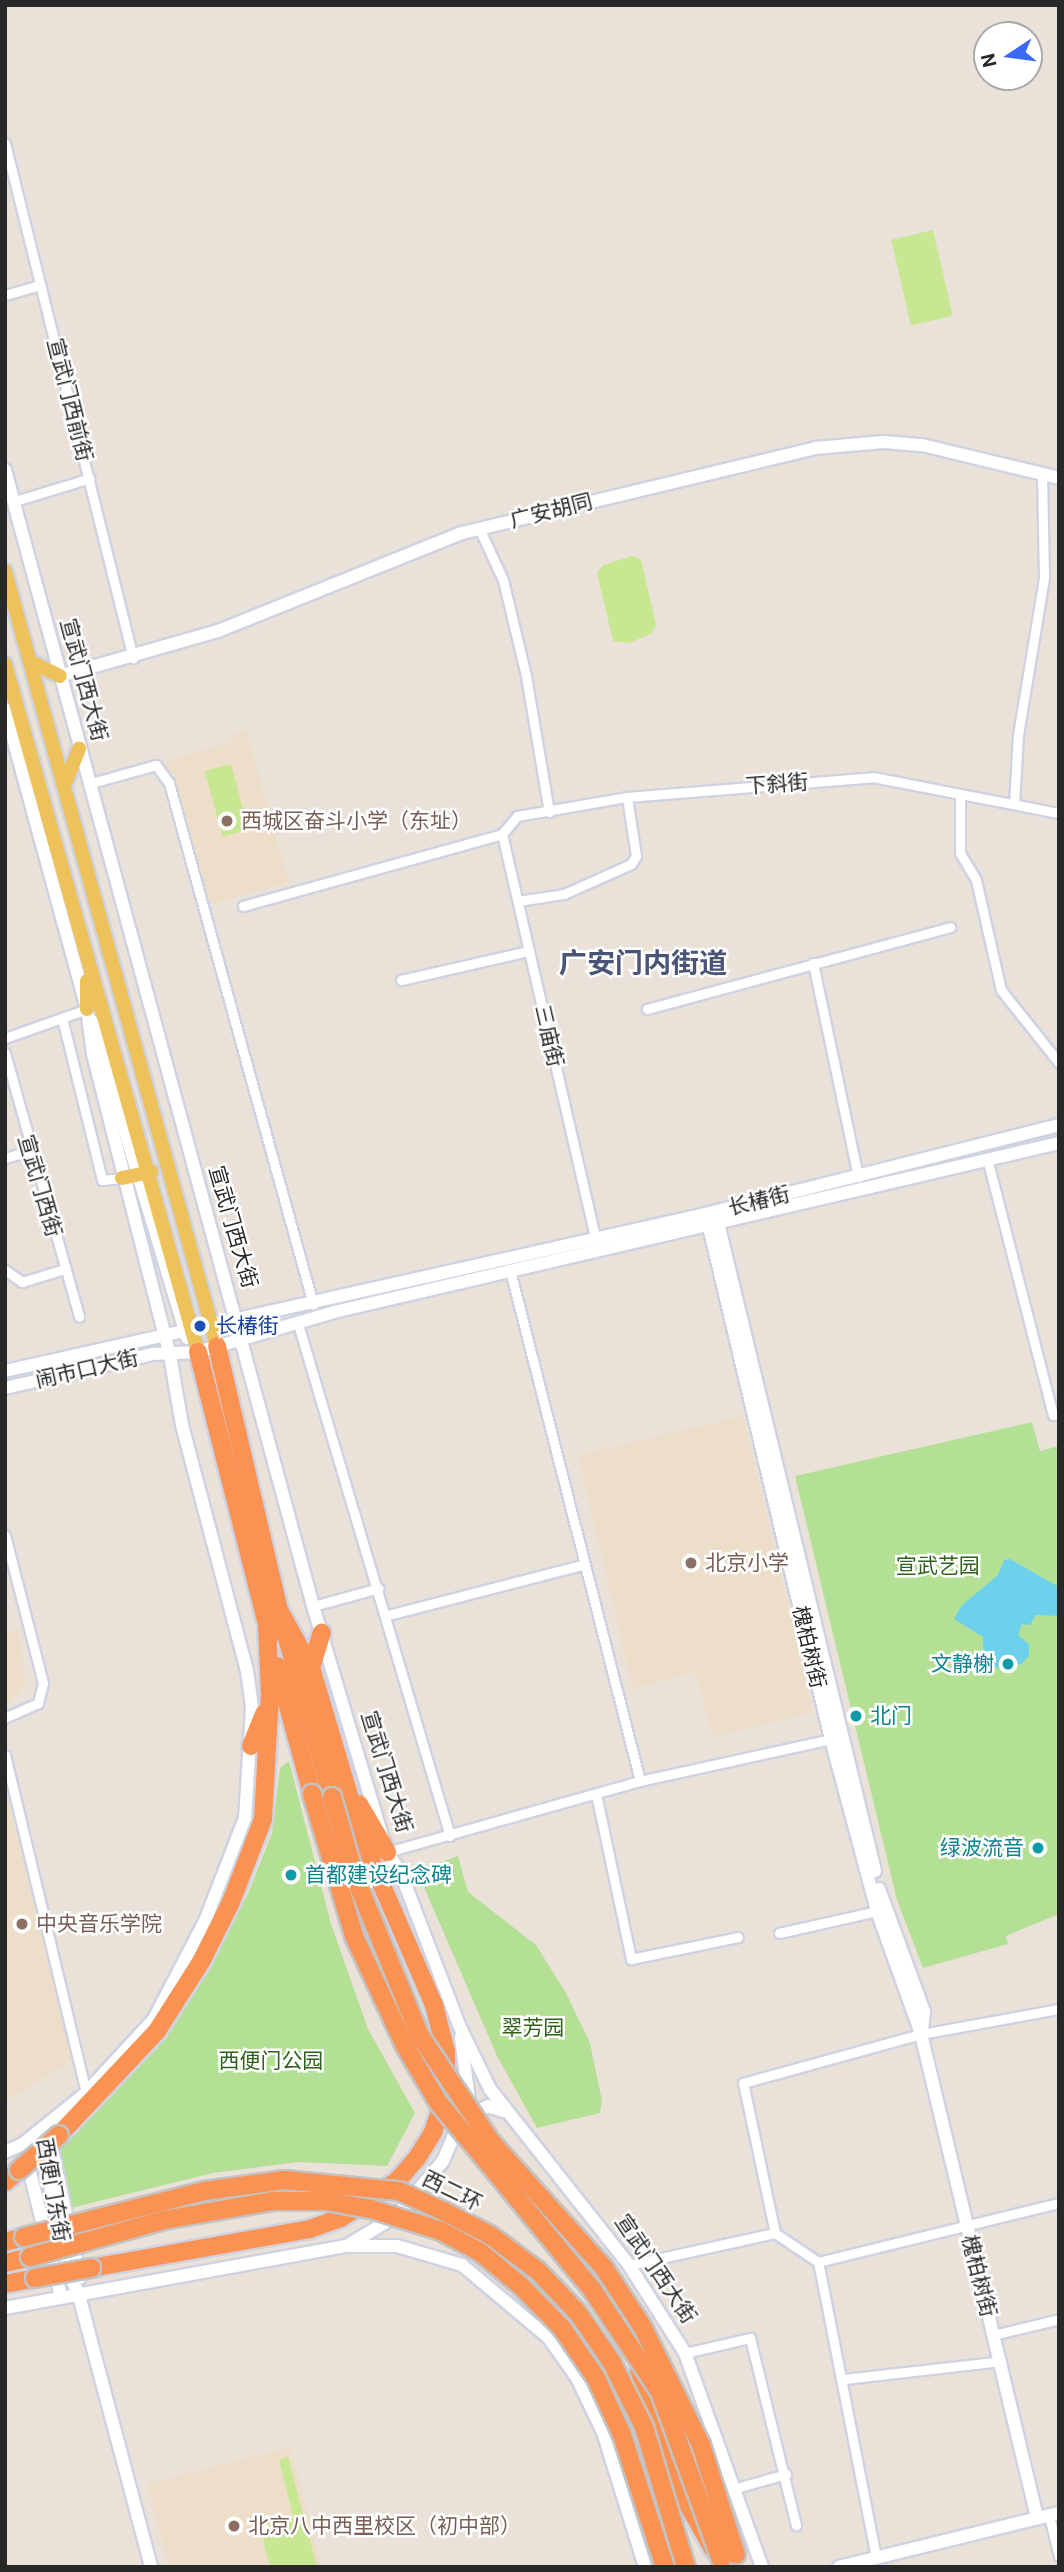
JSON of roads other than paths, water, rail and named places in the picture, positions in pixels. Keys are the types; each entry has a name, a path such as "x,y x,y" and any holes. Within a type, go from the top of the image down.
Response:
{"highway":[{"name":"宣武门西大街","path":"217,1346 279,1610 355,1877 420,2036 492,2143 604,2268 642,2326 701,2445 740,2567"},
{"path":"198,1352 267,1624 354,1936 405,2046 438,2102 625,2336 660,2392 682,2443 722,2563"},
{"path":"5,2284 310,2229 341,2217 397,2181 433,2132 446,2093 443,2040 408,1941 363,1842 311,1668 279,1610"},
{"path":"12,2176 59,2135 157,2031 217,1931 263,1819 270,1694 267,1624"},
{"path":"311,1668 322,1633"},
{"path":"251,1746 270,1694"},
{"path":"343,1777 387,1852"},
{"name":"西二环","path":"5,2242 160,2201 260,2182 324,2181 399,2191 446,2212 490,2235 538,2271 591,2332 645,2427 686,2567"},
{"name":"西二环","path":"5,2263 164,2220 273,2201 326,2202 371,2209 441,2231 480,2252 521,2286 562,2328 596,2378 622,2435 665,2567"}],"main road":[{"path":"5,571 66,781 217,1346"},
{"path":"30,662 60,676"},
{"path":"5,664 188,1331 198,1352"},
{"path":"66,781 79,748"},
{"path":"86,965 87,1009"},
{"path":"122,1178 146,1173"}],"street":[{"name":"宣武门西前街","path":"5,143 133,658"},
{"path":"5,295 41,285"},
{"name":"广安胡同","path":"60,676 133,658 218,631 480,528 848,443 922,445 1059,478"},
{"name":"宣武门西大街","path":"5,470 88,785 313,1606 387,1852 400,1871 459,2025 507,2114 629,2265 685,2353 736,2488 762,2567"},
{"path":"1014,804 1018,735 1044,578 1042,476"},
{"path":"15,501 90,478"},
{"path":"480,528 503,580 526,676 549,812"},
{"path":"5,709 87,1009 146,1173"},
{"path":"88,785 156,765 169,783 313,1304"},
{"name":"下斜街","path":"502,834 517,816 627,797 873,777 1059,813"},
{"path":"960,795 960,853 976,880 1001,990 1059,1063"},
{"path":"518,901 564,894 631,864 636,856 627,797"},
{"path":"243,905 502,834"},
{"name":"三庙街","path":"502,834 595,1238"},
{"path":"646,1009 950,927"},
{"path":"401,980 529,951"},
{"path":"813,963 859,1177"},
{"path":"5,1038 87,1009"},
{"path":"5,2152 23,2144 86,2093 154,2019 205,1921 244,1818 251,1746 247,1671 182,1425 170,1356 122,1178 93,1054 87,1009"},
{"path":"62,1017 102,1180 122,1178"},
{"name":"宣武门西街","path":"5,1054 29,1151 79,1317"},
{"name":"长椿街","path":"188,1331 710,1213 1059,1125"},
{"name":"长椿街","path":"198,1352 298,1324 1059,1143"},
{"path":"5,1158 29,1151"},
{"path":"988,1162 1053,1415 1059,1414"},
{"name":"槐柏树街","path":"710,1213 877,1911 921,2034 993,2335 1048,2516"},
{"path":"5,1270 22,1282 64,1269"},
{"path":"511,1274 582,1564 640,1781"},
{"path":"298,1324 388,1615 450,1836"},
{"name":"闹市口大街","path":"5,1371 164,1334 188,1331"},
{"name":"闹市口大街","path":"5,1388 152,1354 170,1356 198,1352"},
{"path":"5,1535 43,1683 38,1703 5,1718"},
{"path":"388,1615 582,1564"},
{"path":"313,1606 379,1588"},
{"path":"387,1852 640,1781 836,1738"},
{"name":"槐柏树街","path":"836,1738 881,1895 923,2011 921,2034"},
{"path":"5,1755 86,2093"},
{"path":"596,1794 631,1959 738,1937"},
{"path":"779,1933 877,1911"},
{"path":"876,2557 844,2379 818,2262 775,2233 743,2083 921,2034 1059,2009"},
{"name":"宣武门西大街","path":"346,2246 404,2209 443,2161 469,2100 459,2025"},
{"path":"460,2120 488,2106 507,2114"},
{"name":"西便门东街","path":"41,2128 40,2142 67,2263 78,2292 151,2567"},
{"path":"23,2144 61,2296"},
{"path":"818,2262 966,2223 1059,2203"},
{"path":"629,2265 775,2233"},
{"name":"宣武门西大街","path":"5,2308 78,2292 346,2246 397,2246 462,2265 549,2338 577,2378 603,2432 645,2567"},
{"path":"993,2335 1059,2319"},
{"path":"685,2353 750,2338 786,2474 796,2525"},
{"path":"844,2379 1001,2361"},
{"path":"736,2488 786,2474"},
{"path":"839,2567 1048,2516 1059,2556"}],"water":[{"path":"1010,1559 1059,1587 1059,1616 1036,1615 1030,1625 1022,1624 1018,1635 1029,1644 1029,1656 1020,1665 1013,1660 1002,1663 1000,1669 984,1662 983,1637 954,1619 962,1605 998,1575 1004,1560"}],"place":[{"name":"西城区奋斗小学（东址）","path":"227,821"},
{"name":"长椿街","path":"200,1326"},
{"name":"北京小学","path":"691,1563"},
{"name":"文静榭","path":"1008,1664"},
{"name":"北门","path":"856,1716"},
{"name":"绿波流音","path":"1038,1848"},
{"name":"首都建设纪念碑","path":"291,1875"},
{"name":"中央音乐学院","path":"22,1924"},
{"name":"北京八中西里校区（初中部）","path":"234,2526"}],"district":[{"name":"广安门内街道","path":"643,964"}],"park label":[{"name":"宣武艺园","path":"938,1566"},
{"name":"翠芳园","path":"533,2028"},
{"name":"西便门公园","path":"271,2061"}]}
